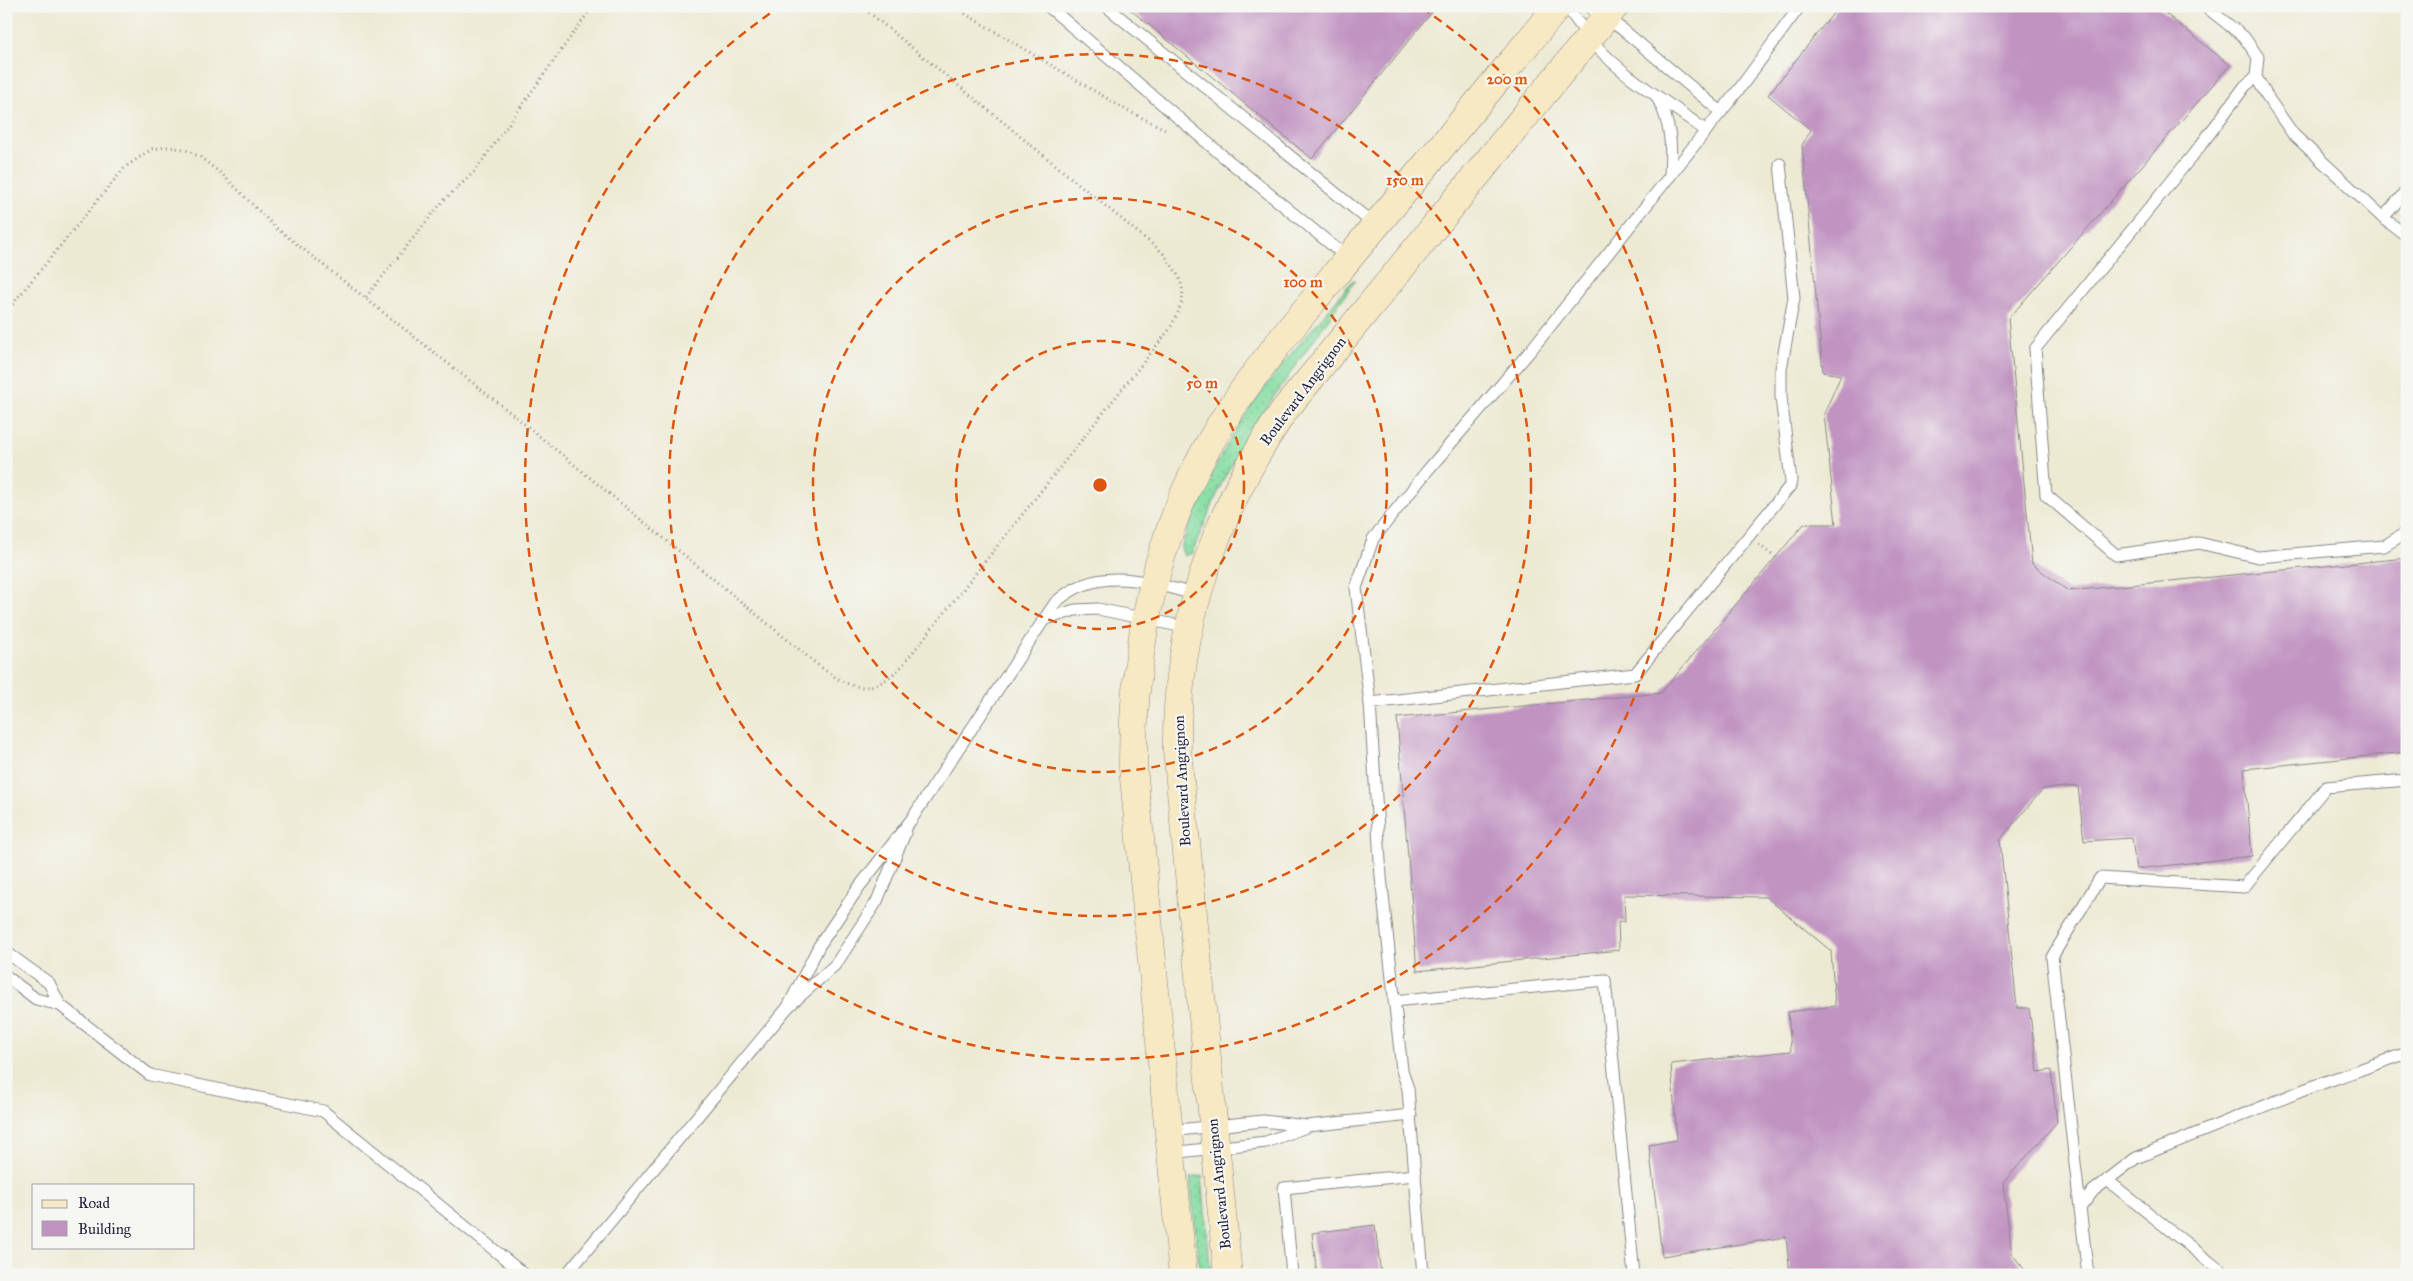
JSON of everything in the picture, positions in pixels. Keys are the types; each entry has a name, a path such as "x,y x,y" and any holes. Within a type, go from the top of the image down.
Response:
{"main road":[{"path":"1183,1275 1133,768 1134,695 1145,618 1153,583 1189,484 1219,426 1255,374 1558,6"},
{"name":"Boulevard Angrignon","path":"1228,1275 1177,750 1179,697 1189,628 1197,595 1215,538 1233,497 1283,412 1600,17"}],"lane":[{"path":"1048,6 1224,157 1349,259"},
{"path":"1106,6 1376,226"},
{"path":"1566,6 1600,17 1622,29 1721,112"},
{"path":"1424,1275 1408,1089 1402,1070 1380,878 1370,703 1356,588 1373,539 1426,471 1531,350 1721,112 1800,6"},
{"path":"2205,6 2244,37 2258,57 2256,77 2293,134 2383,218 2405,231"},
{"path":"1600,17 1604,55 1656,97 1676,107 1706,131"},
{"path":"2256,77 2245,86 2201,145 2035,349 2046,495 2116,555 2199,543 2258,557 2384,546 2407,532"},
{"path":"1656,97 1665,112 1671,134 1670,176"},
{"path":"1370,703 1635,674 1790,486 1792,481 1781,397 1781,369 1794,298 1780,164"},
{"path":"2383,218 2407,190"},
{"path":"788,1007 819,946 859,887 911,820 1055,603 1075,589 1116,578 1153,583 1197,595"},
{"path":"1044,620 1085,609 1098,609 1189,628"},
{"path":"2088,1275 2052,957 2100,878 2244,887 2326,787 2407,780"},
{"path":"566,1275 788,1007 836,964 877,902 911,820"},
{"path":"6,952 49,983 60,1005"},
{"path":"6,976 36,999 60,1005 150,1075 323,1111 525,1275"},
{"path":"1394,1000 1605,980 1634,1275"},
{"path":"2080,1208 2093,1191 2136,1158 2314,1086 2407,1053"},
{"path":"1170,1142 1214,1138 1264,1121 1307,1126 1410,1115"},
{"path":"1170,1142 1214,1138 1266,1142 1307,1126"},
{"path":"1292,1275 1284,1188 1415,1176"},
{"path":"2107,1180 2226,1275"},
{"path":"1724,1275 1731,1275"}],"path":[{"path":"366,297 443,202 476,171 561,54 593,6"},
{"path":"6,312 125,167 152,150 167,147 184,149 200,157 223,175 274,227 516,416 836,679 852,687 870,687 887,681 902,666 1169,330 1181,309 1183,289 1178,272 1163,253 861,6"},
{"path":"952,6 1128,111 1172,132"},
{"path":"1759,545 1776,558"}],"green space":[{"path":"1353,280 1355,281 1252,428 1223,480 1192,553 1184,556 1181,548 1195,512 1220,458 1239,424 1274,375"},
{"path":"1202,1176 1211,1275 1200,1275 1190,1178"}],"building":[{"path":"1126,6 1437,6 1312,159"},
{"path":"1839,6 2156,6 2230,65 2008,319 2032,564 2068,591 2407,558 2407,752 2244,769 2252,856 2136,869 2132,838 2084,841 2078,786 2043,789 2000,840 2017,1008 2029,1008 2038,1072 2051,1070 2057,1122 2003,1183 2012,1254 2029,1275 1790,1275 1786,1237 1662,1256 1649,1145 1677,1140 1671,1064 1791,1051 1788,1012 1835,1006 1831,951 1766,897 1624,895 1625,922 1618,921 1619,950 1417,971 1397,718 1661,693 1804,524 1836,524 1824,414 1841,375 1823,372 1802,145 1811,130 1768,95"},
{"path":"1375,1225 1381,1275 1317,1275 1312,1233"}]}
